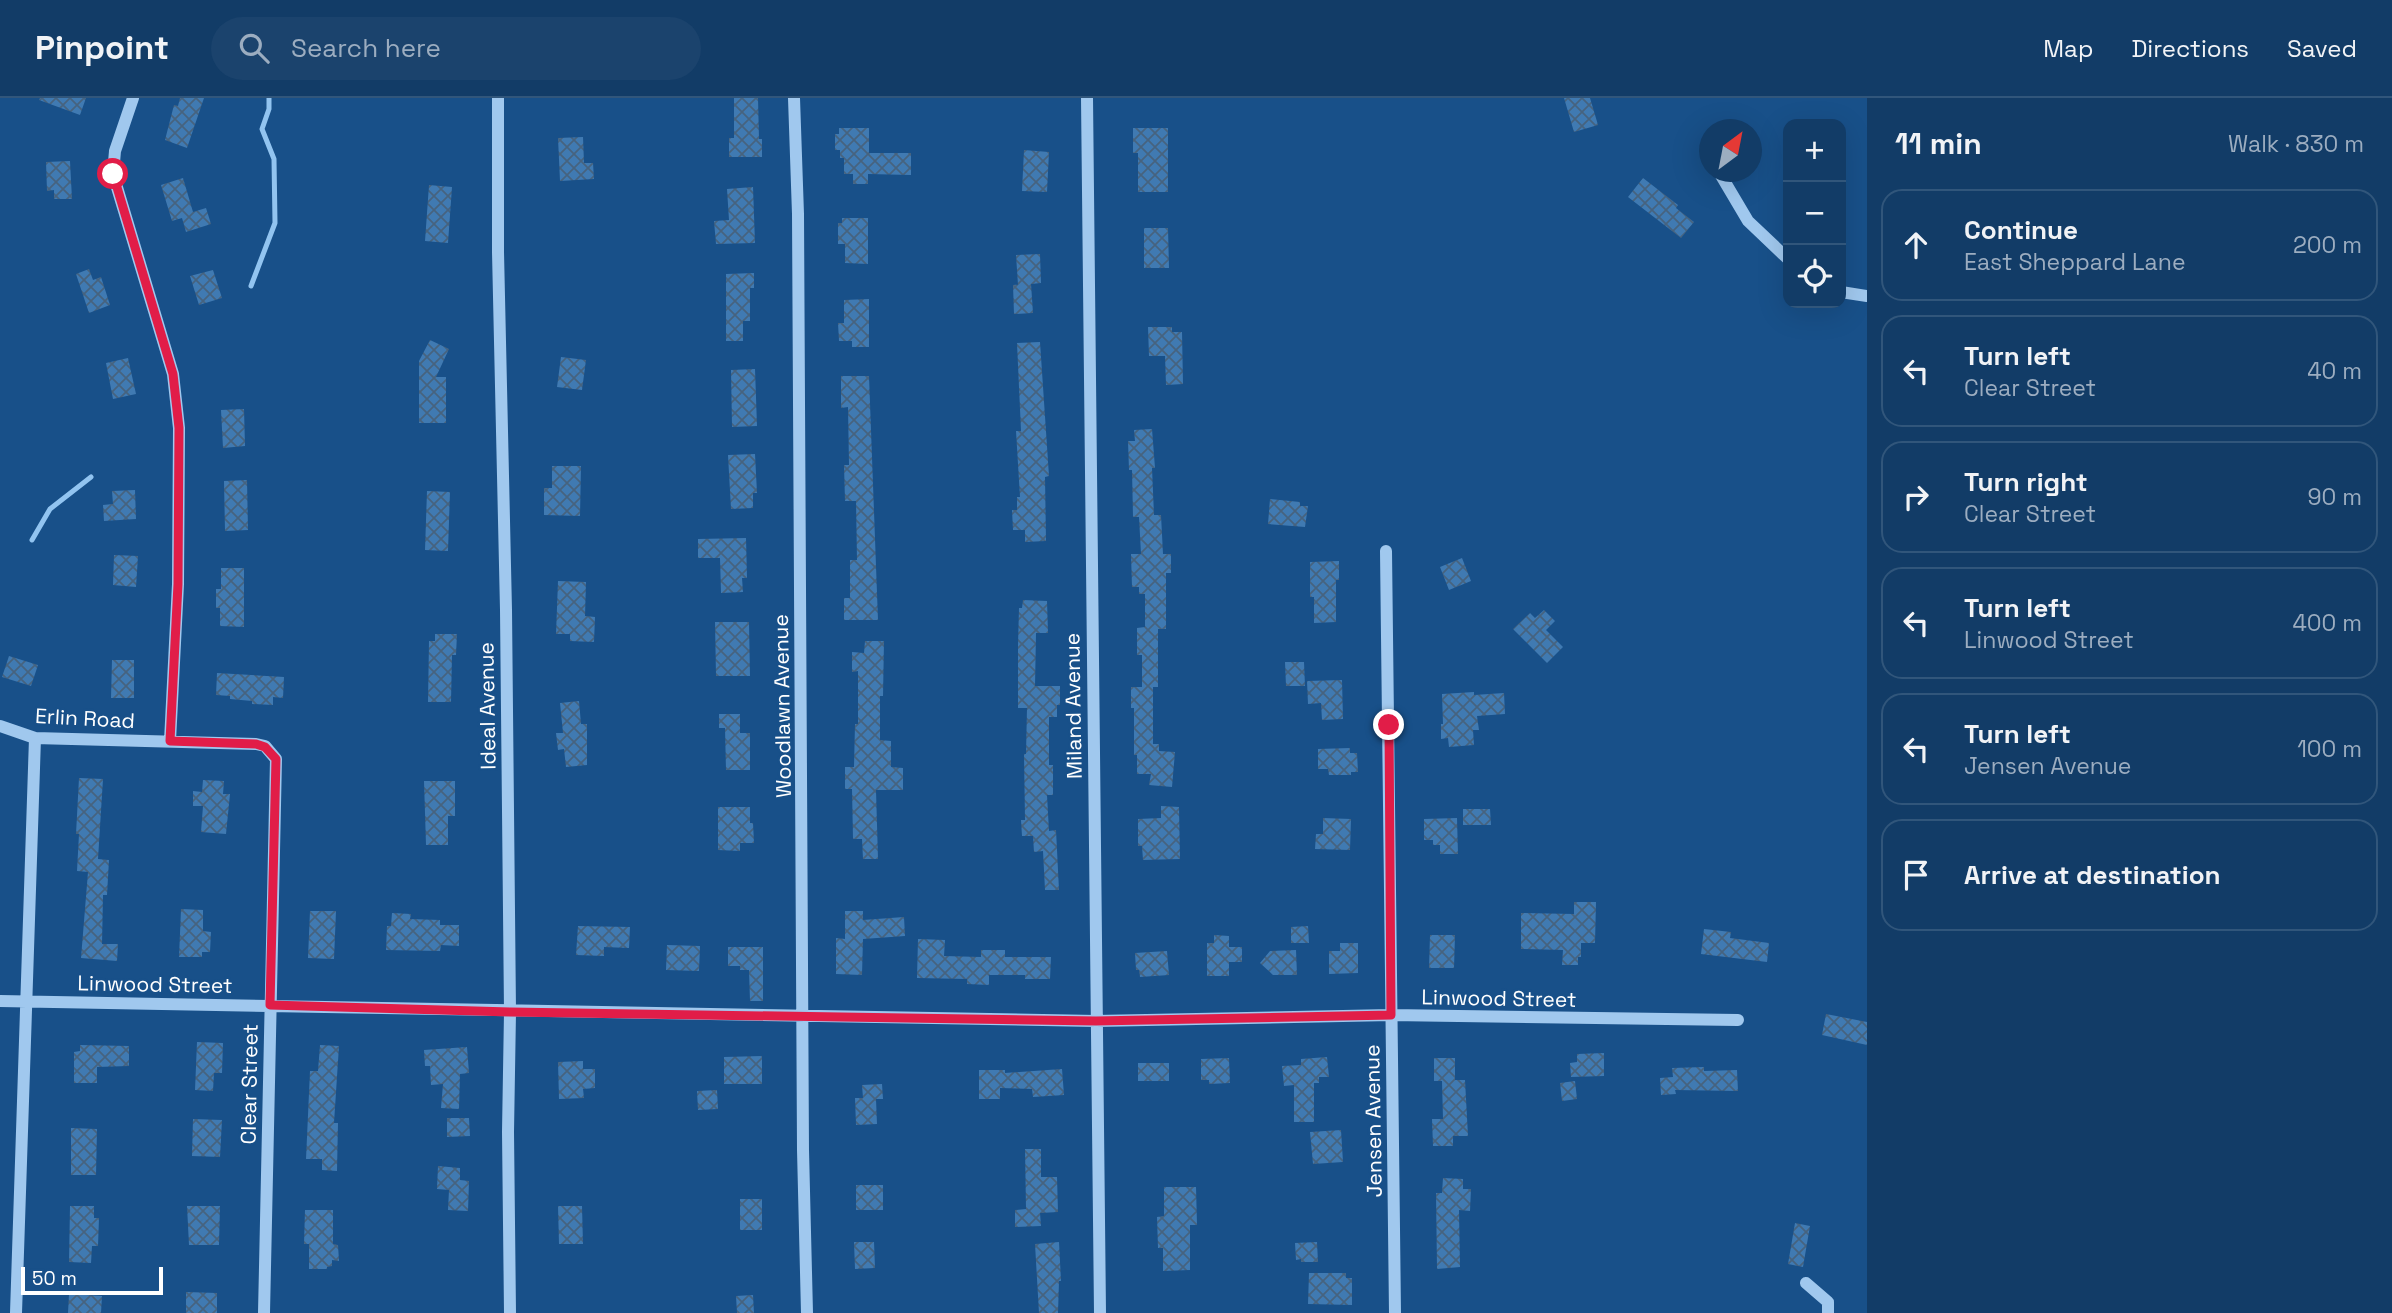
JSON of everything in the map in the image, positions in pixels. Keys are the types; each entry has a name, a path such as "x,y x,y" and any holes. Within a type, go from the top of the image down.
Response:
{"street":[{"path":"133,98 115,150 113,174 173,374 179,428 178,584 170,741"},
{"name":"Ideal Avenue","path":"498,98 510,1012 510,1313"},
{"name":"Woodlawn Avenue","path":"794,98 807,1313"},
{"name":"Miland Avenue","path":"1087,98 1100,1313"},
{"path":"1725,182 1748,221 1783,254"},
{"path":"1846,293 1867,296"},
{"name":"Jensen Avenue","path":"1386,551 1395,1313"},
{"name":"Erlin Road","path":"0,726 35,738 170,741"},
{"path":"16,1313 35,738"},
{"name":"Clear Street","path":"170,741 256,744 265,747 276,759 264,1313"},
{"name":"Linwood Street","path":"0,1001 1096,1021 1391,1015 1738,1020"},
{"path":"1806,1283 1828,1303 1828,1313"}],"building":[{"path":"86,98 80,115 39,100"},
{"path":"180,98 204,98 187,148 165,140 174,105 178,106"},
{"path":"734,98 758,98 762,157 729,157 729,138 734,138"},
{"path":"1564,98 1590,98 1598,125 1574,132"},
{"path":"839,128 869,128 869,153 911,153 911,175 868,174 868,184 853,184 853,174 844,174 844,158 840,158 840,150 835,150 835,134 839,134"},
{"path":"1133,128 1168,128 1168,192 1138,192 1138,153 1133,153"},
{"path":"583,137 584,163 593,163 594,179 560,181 558,138"},
{"path":"1024,150 1049,152 1047,192 1022,191"},
{"path":"70,161 72,199 54,199 54,190 47,191 46,162"},
{"path":"183,178 193,212 206,208 211,224 186,232 182,218 172,221 161,185"},
{"path":"1643,178 1678,205 1676,208 1694,222 1681,238 1628,197"},
{"path":"429,185 452,187 448,243 425,241"},
{"path":"753,187 755,243 716,244 714,221 729,220 727,189"},
{"path":"842,218 868,218 868,264 845,263 845,244 838,244 838,223 842,223"},
{"path":"1144,228 1168,228 1169,268 1144,268"},
{"path":"1040,254 1041,283 1031,284 1033,313 1014,314 1013,285 1018,285 1016,255"},
{"path":"89,269 93,280 101,277 110,305 89,313 76,274"},
{"path":"213,270 222,298 199,305 190,276"},
{"path":"754,273 754,288 750,288 750,321 743,321 743,341 726,341 726,274"},
{"path":"869,299 869,347 852,347 852,341 839,341 838,323 844,323 844,300"},
{"path":"1148,327 1172,327 1172,332 1182,332 1183,384 1166,385 1165,356 1149,356"},
{"path":"430,340 449,349 436,377 446,377 446,423 419,423 419,361"},
{"path":"1040,342 1049,476 1045,477 1046,541 1025,542 1025,530 1013,530 1012,510 1017,510 1017,497 1020,497 1016,431 1021,431 1017,343"},
{"path":"561,357 586,360 582,390 557,387"},
{"path":"128,358 136,394 113,399 106,363"},
{"path":"755,369 757,426 732,427 731,370"},
{"path":"841,376 869,376 878,620 844,620 844,598 850,598 850,560 857,560 856,501 845,501 844,465 849,465 848,407 841,408"},
{"path":"244,409 245,446 223,448 221,410"},
{"path":"1152,429 1154,515 1161,515 1163,554 1171,554 1171,573 1166,573 1166,629 1158,629 1158,687 1153,687 1153,744 1159,744 1159,751 1175,752 1172,787 1149,785 1151,774 1137,774 1137,755 1134,755 1134,708 1131,708 1131,687 1142,687 1142,655 1137,655 1137,628 1145,627 1145,594 1139,594 1139,587 1132,587 1131,554 1141,554 1139,517 1133,517 1128,441 1135,441 1134,430"},
{"path":"755,454 757,493 753,493 753,508 731,509 728,455"},
{"path":"552,466 581,466 580,516 544,515 544,488 552,488"},
{"path":"247,480 248,530 225,531 224,481"},
{"path":"135,490 136,519 104,521 103,505 113,504 112,491"},
{"path":"427,491 450,492 448,551 425,550"},
{"path":"1270,499 1300,502 1300,506 1308,506 1305,527 1268,524"},
{"path":"746,538 747,578 742,578 743,592 721,593 720,558 698,558 698,539"},
{"path":"114,555 138,556 136,587 113,585"},
{"path":"1462,558 1471,581 1449,590 1440,567"},
{"path":"1339,561 1336,622 1314,623 1314,597 1310,597 1310,562"},
{"path":"221,568 244,568 244,627 220,626 216,589 221,589"},
{"path":"558,581 586,582 585,616 595,617 594,642 570,641 570,634 556,634"},
{"path":"1023,600 1047,601 1048,633 1036,633 1035,686 1060,686 1057,717 1049,717 1049,765 1053,765 1053,795 1047,795 1049,831 1056,830 1059,890 1045,890 1043,851 1034,852 1033,836 1022,836 1021,820 1025,820 1024,754 1027,708 1018,708 1018,645 1019,608 1022,608"},
{"path":"1544,610 1555,621 1546,630 1563,647 1547,663 1513,629 1530,613 1535,618"},
{"path":"715,622 749,622 750,676 716,676"},
{"path":"435,634 457,634 456,655 452,655 451,702 428,702 429,641 435,641"},
{"path":"865,641 884,641 880,740 891,741 891,767 903,768 903,790 876,790 878,859 863,859 862,839 853,839 852,789 845,789 845,767 854,767 855,724 858,724 858,671 852,672 852,652 864,653"},
{"path":"9,656 38,665 31,686 2,677"},
{"path":"112,660 134,660 134,698 111,698"},
{"path":"1285,662 1304,662 1305,686 1286,686"},
{"path":"217,673 284,677 283,698 273,697 273,705 252,704 252,701 216,695"},
{"path":"1342,680 1343,719 1322,720 1321,703 1308,704 1307,681"},
{"path":"1474,692 1474,695 1504,693 1505,714 1477,716 1479,730 1473,730 1474,745 1449,747 1448,738 1441,739 1442,694"},
{"path":"579,701 581,724 587,724 587,765 566,767 564,749 558,750 556,733 563,733 560,703"},
{"path":"719,714 740,714 740,733 750,733 750,770 726,770 725,728 719,728"},
{"path":"1350,748 1350,753 1357,753 1358,772 1351,772 1351,775 1329,775 1328,769 1318,769 1318,749"},
{"path":"79,778 103,779 98,859 109,860 107,895 103,895 102,944 118,944 117,961 81,958 88,872 77,871"},
{"path":"203,780 224,781 223,794 230,794 226,834 201,832 203,806 193,806 193,791 202,792"},
{"path":"424,781 455,781 455,816 448,816 448,845 426,845"},
{"path":"1161,806 1179,807 1180,859 1143,860 1142,846 1138,846 1138,819 1161,818"},
{"path":"718,807 750,807 754,843 740,843 740,851 718,850"},
{"path":"1463,809 1490,809 1491,825 1463,825"},
{"path":"1323,818 1351,819 1350,850 1315,849 1316,834 1323,834"},
{"path":"1457,818 1458,854 1440,854 1440,845 1433,845 1433,840 1424,840 1424,819"},
{"path":"1574,902 1596,902 1595,943 1581,943 1578,965 1562,965 1563,950 1521,949 1521,913 1574,914"},
{"path":"181,909 203,910 203,931 211,932 210,952 202,952 202,957 179,957"},
{"path":"310,911 336,911 334,959 308,958"},
{"path":"845,911 863,911 863,920 904,917 905,936 863,939 862,975 836,974 836,938 845,939"},
{"path":"392,913 411,914 410,919 440,920 440,925 459,925 459,946 441,945 440,951 386,950 387,926 391,926"},
{"path":"578,926 630,927 629,948 604,947 604,956 576,955"},
{"path":"1308,926 1309,943 1291,943 1291,927"},
{"path":"1704,929 1731,932 1730,938 1769,943 1767,962 1701,954"},
{"path":"1214,935 1229,936 1229,947 1242,947 1242,962 1229,962 1229,976 1207,976 1207,943 1214,943"},
{"path":"1430,935 1455,935 1454,968 1429,968"},
{"path":"918,939 945,940 944,956 981,957 981,950 1005,950 1005,957 1051,957 1050,979 1025,979 1025,975 989,975 989,985 967,984 967,979 917,978"},
{"path":"1340,943 1358,943 1358,973 1329,974 1329,951 1340,951"},
{"path":"667,945 700,946 699,971 666,970"},
{"path":"728,947 763,947 763,1001 750,1001 749,970 740,970 740,966 728,966"},
{"path":"1296,950 1297,975 1273,975 1260,963 1270,951"},
{"path":"1167,951 1169,975 1140,977 1139,970 1136,970 1135,953"},
{"path":"1826,1014 1867,1022 1867,1045 1822,1035"},
{"path":"197,1042 223,1043 222,1073 214,1073 213,1091 195,1090"},
{"path":"80,1045 129,1046 129,1066 97,1067 97,1083 74,1083 74,1052 80,1051"},
{"path":"320,1045 339,1046 334,1123 338,1123 337,1171 322,1170 322,1159 306,1159 310,1071 318,1071"},
{"path":"467,1047 469,1073 460,1074 459,1109 441,1108 443,1084 431,1085 430,1066 425,1066 424,1050"},
{"path":"1604,1053 1604,1076 1571,1077 1570,1063 1577,1062 1577,1054"},
{"path":"762,1056 762,1084 724,1084 724,1057"},
{"path":"1327,1057 1329,1077 1319,1077 1319,1083 1314,1083 1314,1122 1294,1122 1294,1085 1284,1086 1282,1066 1301,1065 1301,1059"},
{"path":"1229,1058 1230,1083 1209,1084 1209,1080 1201,1080 1201,1059"},
{"path":"1434,1058 1455,1058 1455,1080 1465,1080 1468,1136 1453,1136 1453,1146 1433,1146 1432,1119 1443,1119 1442,1081 1434,1081"},
{"path":"583,1061 583,1069 595,1069 595,1088 583,1089 584,1098 559,1099 558,1062"},
{"path":"1138,1063 1169,1063 1169,1081 1138,1081"},
{"path":"1704,1067 1704,1071 1737,1070 1738,1091 1675,1090 1676,1094 1661,1095 1660,1078 1673,1077 1672,1068"},
{"path":"1062,1069 1064,1095 1033,1097 1032,1089 1000,1088 1000,1099 979,1099 979,1070 1005,1070 1005,1073"},
{"path":"1575,1081 1577,1099 1562,1101 1560,1083"},
{"path":"882,1084 883,1099 876,1099 877,1124 856,1125 855,1098 863,1098 862,1085"},
{"path":"717,1090 718,1109 698,1110 697,1091"},
{"path":"447,1118 469,1118 470,1136 447,1137"},
{"path":"193,1119 222,1120 220,1157 192,1156"},
{"path":"71,1128 97,1129 96,1175 71,1175"},
{"path":"1341,1130 1343,1162 1313,1164 1310,1132"},
{"path":"1025,1149 1041,1149 1041,1177 1057,1177 1058,1212 1040,1213 1041,1226 1015,1227 1015,1210 1026,1209"},
{"path":"438,1166 460,1168 460,1180 469,1181 468,1211 448,1210 449,1190 437,1189"},
{"path":"1443,1178 1463,1179 1463,1189 1471,1189 1470,1211 1459,1210 1460,1267 1437,1269 1436,1193 1442,1193"},
{"path":"856,1185 883,1185 883,1210 856,1210"},
{"path":"1164,1187 1196,1187 1197,1225 1190,1225 1190,1270 1163,1271 1163,1248 1158,1248 1157,1217 1164,1216"},
{"path":"740,1199 762,1199 762,1230 740,1230"},
{"path":"70,1206 94,1206 94,1218 99,1218 98,1246 92,1246 91,1263 69,1262"},
{"path":"187,1206 220,1206 219,1245 189,1245"},
{"path":"558,1206 582,1206 583,1244 559,1244"},
{"path":"305,1210 333,1210 333,1244 338,1245 339,1261 332,1260 332,1266 327,1269 309,1269 309,1244 304,1244"},
{"path":"1795,1223 1810,1226 1803,1267 1788,1264"},
{"path":"854,1242 874,1242 875,1268 855,1269"},
{"path":"1059,1242 1061,1281 1058,1313 1039,1313 1035,1244"},
{"path":"1317,1242 1318,1262 1296,1260 1295,1243"},
{"path":"1309,1273 1346,1273 1346,1278 1352,1278 1352,1305 1308,1304"},
{"path":"186,1292 217,1293 217,1313 186,1313"},
{"path":"69,1294 102,1296 101,1313 68,1313"},
{"path":"753,1295 754,1313 737,1313 736,1296"}],"waterway":[{"path":"251,286 275,223 274,159 262,129 269,109 269,98"},
{"path":"32,540 50,509 91,477"}],"route":[{"path":"113,174 173,374 179,428 178,584 170,741 256,744 265,747 276,759 270,1005 510,1012 1096,1021 1391,1015 1389,725"}]}
